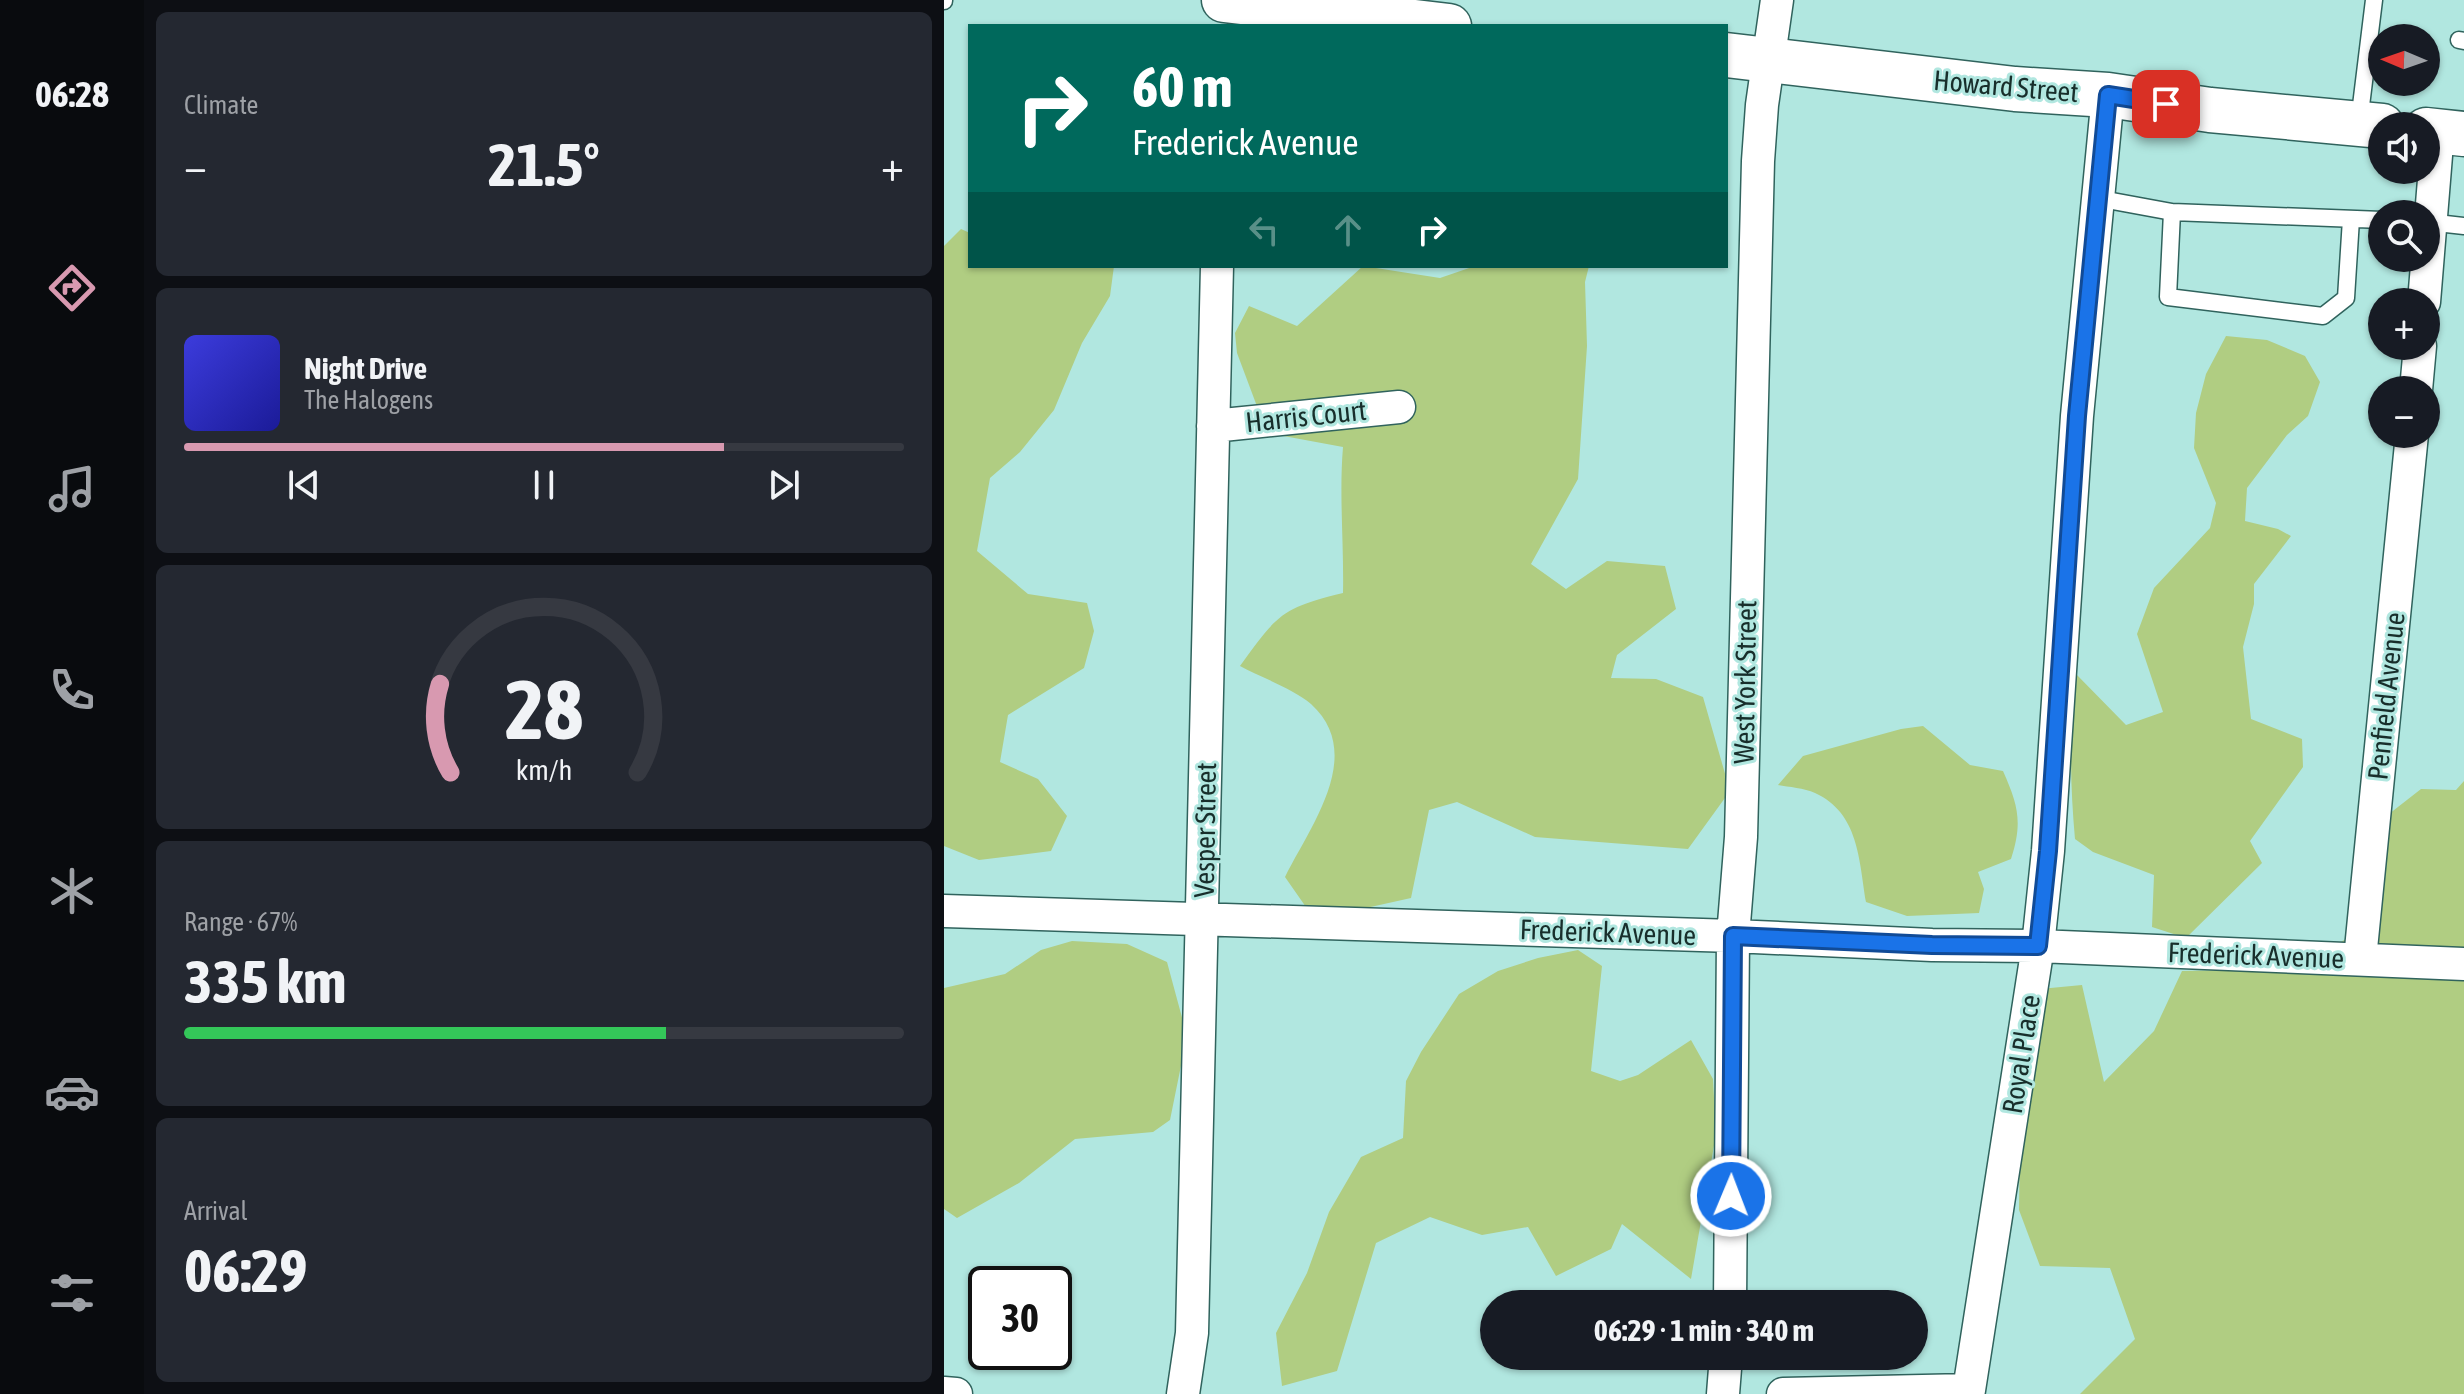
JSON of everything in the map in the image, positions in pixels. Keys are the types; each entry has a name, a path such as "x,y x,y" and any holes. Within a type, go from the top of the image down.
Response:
{"main road":[{"path":"1226,0 1432,24"},
{"name":"Howard Street","path":"1728,55 1970,84 2108,95 2210,110 2368,125"}],"street":[{"path":"1226,0 1226,24"},
{"name":"West York Street","path":"1730,1290 1733,936 1741,837 1758,161 1762,105 1777,0"},
{"name":"Royal Place","path":"1783,1394 1969,1390 2038,946 2048,851 2077,416 2108,95"},
{"path":"2432,200 2443,132"},
{"name":"Vesper Street","path":"1183,1394 1192,1333 1217,268"},
{"name":"Harris Court","path":"1213,426 1399,407"},
{"name":"Penfield Avenue","path":"2360,959 2411,448"},
{"name":"Frederick Avenue","path":"944,911 2038,946 2464,964"},
{"path":"1723,1394 1725,1370"},
{"path":"944,1393 956,1394"}],"lane":[{"path":"2371,112 2374,0"},
{"path":"2096,198 2172,212 2368,220"},
{"path":"2172,212 2168,297 2323,316 2346,298 2351,219"},
{"path":"2440,223 2464,226"}],"green space":[{"path":"961,229 968,232 968,268 1114,268 1110,296 1082,343 1054,410 1020,452 990,478 977,551 1028,594 1087,603 1094,631 1084,668 1008,715 1000,762 1038,779 1067,816 1051,851 979,860 944,846 944,246"},
{"path":"1361,268 1440,278 1469,268 1588,268 1585,282 1587,346 1578,479 1531,564 1566,589 1607,561 1665,566 1676,609 1617,655 1611,678 1656,679 1703,697 1730,791 1688,849 1535,837 1457,802 1429,810 1411,898 1357,910 1308,910 1285,877 1328,790 1334,767 1334,745 1327,724 1311,704 1240,666 1282,616 1306,604 1343,593 1343,447 1267,433 1237,353 1235,333 1249,306 1297,326"},
{"path":"2226,336 2267,340 2305,356 2320,382 2308,416 2287,435 2247,488 2245,521 2278,529 2291,536 2254,584 2254,604 2243,647 2251,719 2302,739 2303,767 2250,841 2262,863 2186,938 2152,927 2154,875 2093,852 2075,839 2071,777 2072,716 2076,674 2126,725 2163,712 2137,634 2154,588 2210,528 2216,503 2194,448 2196,413 2206,374"},
{"path":"1923,726 1970,765 2003,771 2012,794 2018,824 2015,846 2011,859 1978,872 1984,889 1979,913 1907,916 1866,902 1854,839 1841,813 1815,793 1778,785 1803,756 1901,729"},
{"path":"2464,781 2464,1394 2080,1394 2135,1339 2110,1268 2040,1266 2019,1210 2020,1142 2040,989 2082,985 2104,1082 2154,1031 2182,971 2290,969 2376,923 2389,814 2421,789 2456,790"},
{"path":"1072,941 1127,944 1167,962 1187,1036 1170,1120 1153,1132 1075,1139 1019,1183 957,1218 944,1209 944,988 1005,974 1041,950"},
{"path":"1578,950 1602,966 1591,1071 1620,1081 1638,1075 1691,1040 1713,1079 1716,1134 1691,1279 1622,1224 1611,1249 1556,1276 1528,1227 1482,1235 1430,1217 1376,1243 1337,1371 1282,1386 1276,1333 1307,1273 1329,1212 1361,1157 1403,1138 1406,1081 1459,994 1498,971 1538,958"}],"route":[{"path":"1731,1196 1733,936 1932,945 2038,946 2048,851 2077,416 2108,95 2166,104"}]}
